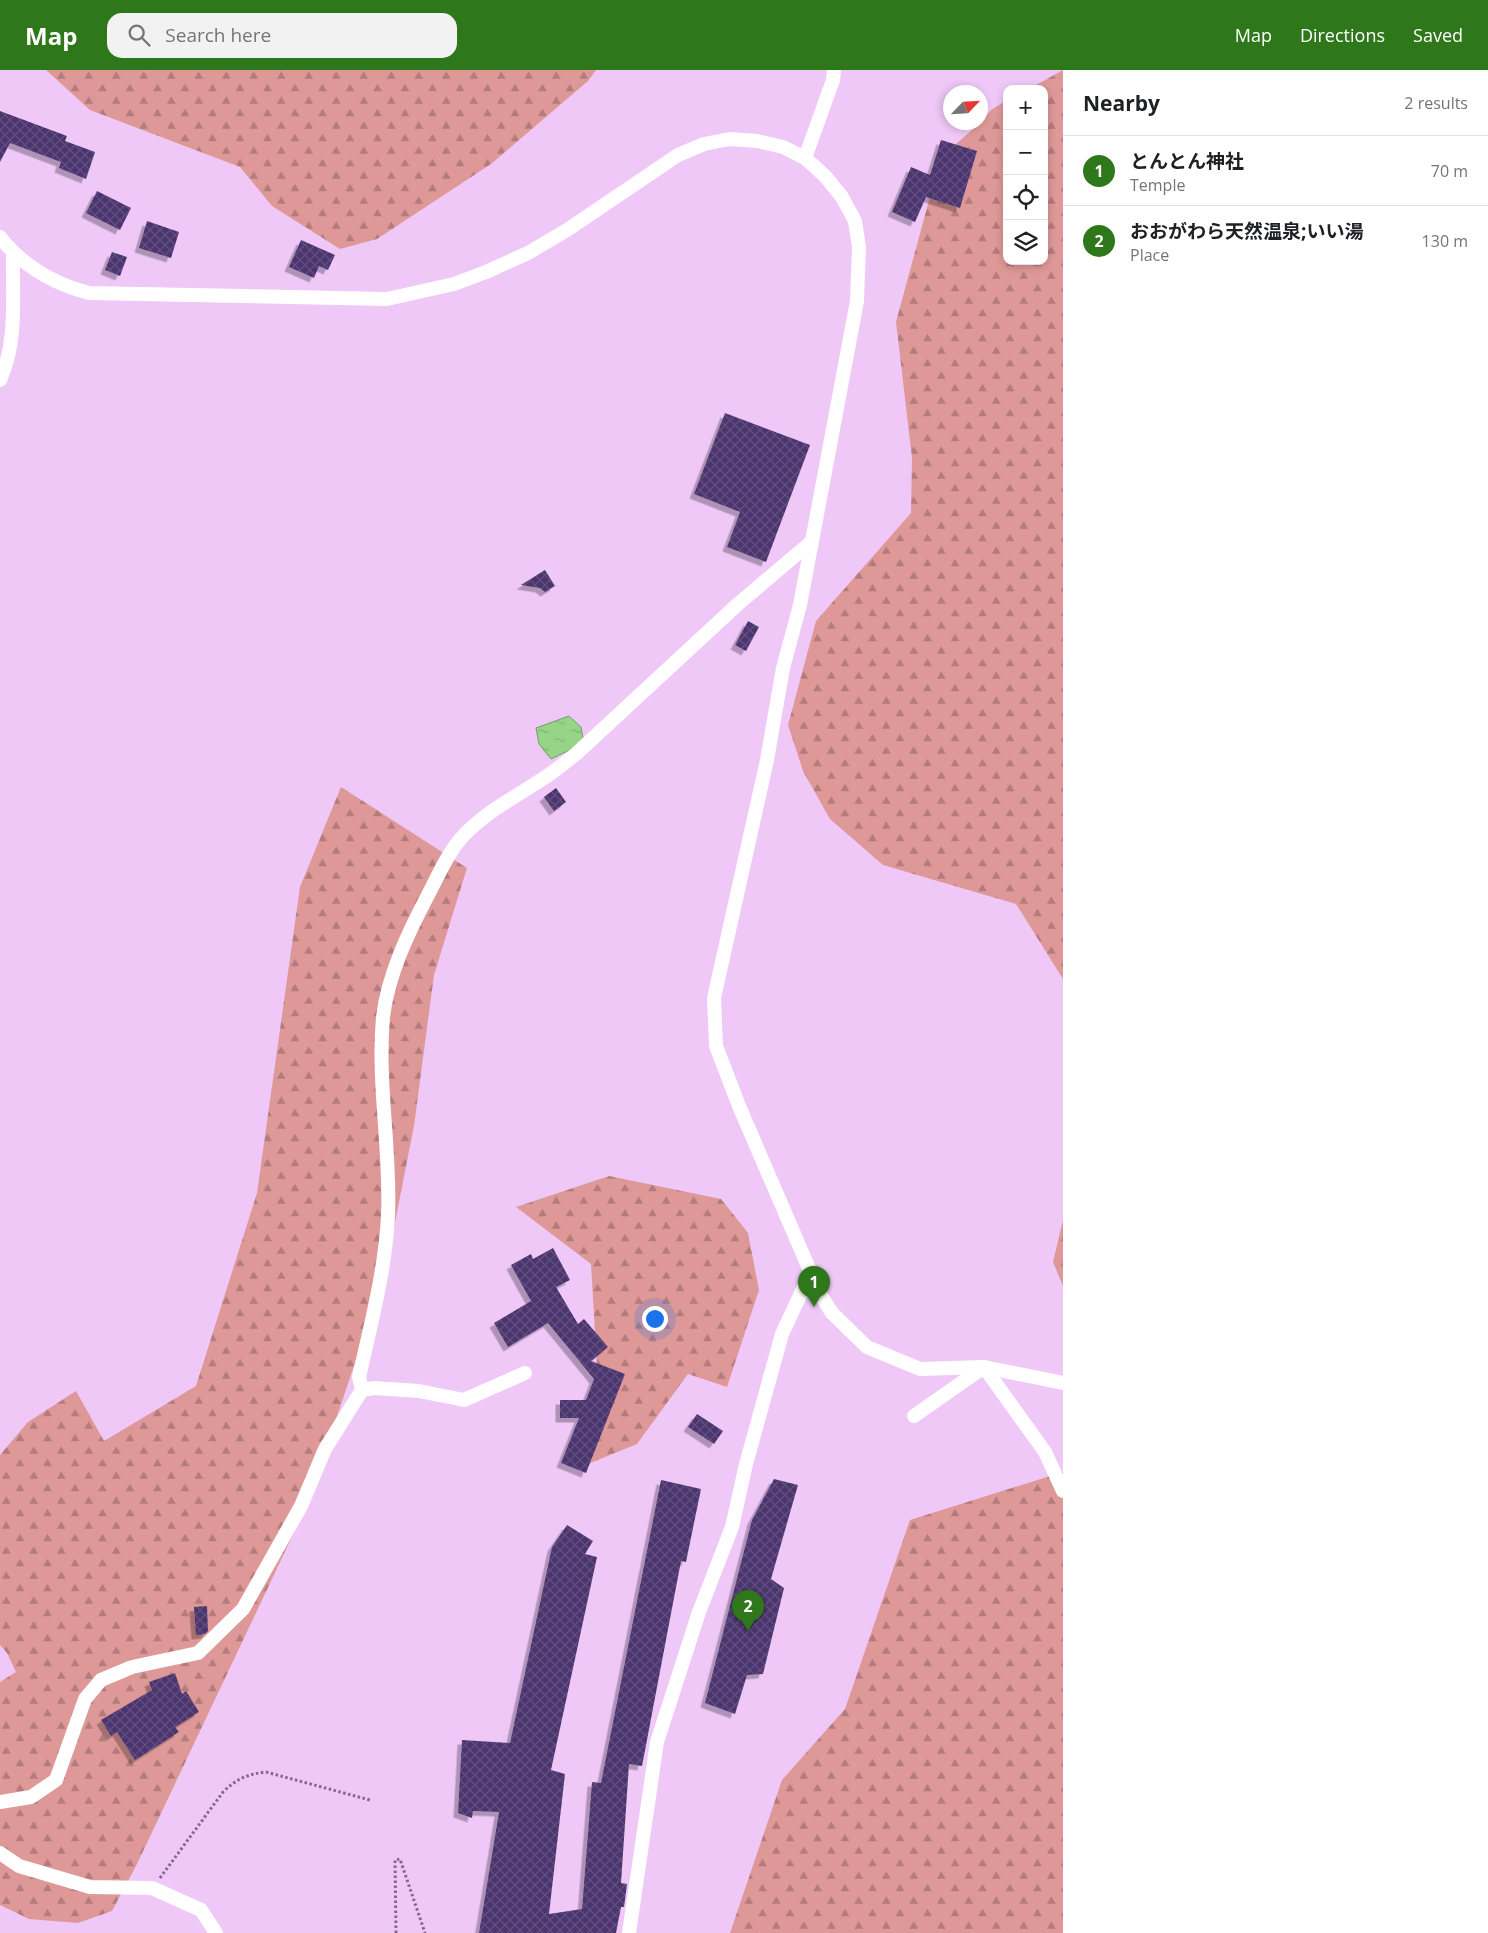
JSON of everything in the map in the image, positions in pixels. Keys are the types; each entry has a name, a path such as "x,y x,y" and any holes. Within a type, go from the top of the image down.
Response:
{"street":[{"path":"805,158 833,80 834,70"},
{"path":"0,237 13,253 38,272 65,287 89,293 387,299 454,284 528,253 568,230 678,155 704,144 730,139 757,141 783,147 805,158 825,176 842,197 855,221 859,246 857,301 810,542 800,605 783,668 767,760 714,998 716,1046 810,1274 832,1313 867,1347 920,1369 984,1367 1063,1383"},
{"path":"0,380 7,365 12,330 13,253"},
{"path":"0,1802 31,1797 56,1780 85,1699 102,1680 132,1666 198,1653 242,1609 301,1506 325,1448 362,1390 359,1377 381,1279 388,1219 390,1172 382,1094 383,1016 392,979 414,921 464,836 484,818 549,775 577,753 738,604 810,542"},
{"path":"629,1933 657,1742 699,1612 732,1527 782,1334 810,1274"},
{"path":"914,1416 984,1367"},
{"path":"984,1367 1046,1452 1063,1491"},
{"path":"362,1390 374,1388 419,1391 464,1400 526,1373"},
{"path":"0,1853 19,1866 90,1887 152,1888 201,1910 216,1933"}],"path":[{"path":"152,1888 233,1781 251,1774 266,1772 370,1800"},
{"path":"396,1933 395,1860 400,1859 425,1933"}],"green space":[{"path":"46,70 596,70 588,81 491,164 377,239 340,249 272,206 240,167 90,110"},
{"path":"1063,70 1063,979 1016,904 883,865 830,819 803,771 788,725 816,621 911,513 912,458 896,322 931,193 956,144 972,130 988,130 988,114 1003,102 1003,265 1048,265 1048,85 1036,85"},
{"path":"341,787 467,868 434,975 414,1126 385,1273 308,1503 137,1864 112,1911 78,1923 29,1919 0,1905 0,1682 16,1672 7,1653 0,1645 0,1455 28,1422 76,1391 104,1441 196,1386 257,1193 300,887"},
{"path":"609,1176 721,1199 748,1233 759,1290 727,1387 688,1374 637,1444 588,1464 600,1417 591,1264 516,1207"},
{"path":"1063,1220 1063,1286 1053,1262"},
{"path":"1063,1472 1063,1933 730,1933 782,1780 845,1709 910,1520"}],"water":[{"path":"569,716 581,727 583,738 578,746 551,759 539,744 536,728"}],"building":[{"path":"0,111 67,136 65,141 95,152 86,179 59,168 61,162 10,143 0,162"},
{"path":"941,140 977,151 960,208 926,197 915,222 892,212 911,167 930,175"},
{"path":"97,191 131,208 120,230 86,213"},
{"path":"147,221 179,232 171,258 139,248"},
{"path":"301,240 335,255 328,270 319,266 314,278 289,267"},
{"path":"112,252 127,257 120,276 105,270"},
{"path":"725,413 810,445 766,562 727,547 740,512 694,494"},
{"path":"545,570 555,586 545,592 540,588 521,585"},
{"path":"748,621 759,627 746,651 735,645"},
{"path":"556,788 566,802 554,811 544,797"},
{"path":"553,1248 570,1280 556,1287 578,1324 584,1319 608,1347 591,1361 625,1374 586,1473 561,1463 579,1418 560,1418 560,1400 586,1400 594,1379 548,1323 508,1347 494,1323 531,1301 511,1265 531,1254 533,1259"},
{"path":"697,1414 723,1431 714,1444 688,1427"},
{"path":"774,1479 798,1485 771,1579 784,1588 763,1674 747,1675 735,1714 705,1703 752,1520"},
{"path":"661,1480 701,1489 686,1562 681,1561 642,1766 629,1764 621,1883 627,1884 624,1907 621,1907 616,1933 479,1933 499,1812 473,1811 472,1818 458,1813 462,1740 510,1743 552,1547 567,1525 593,1541 585,1554 597,1557 551,1770 565,1774 549,1914 582,1909 592,1782 601,1783"},
{"path":"207,1606 208,1631 205,1634 196,1635 194,1607"},
{"path":"175,1673 182,1694 186,1691 199,1712 175,1727 179,1732 135,1760 117,1732 111,1736 101,1720 152,1690 149,1682"}],"place":[{"name":"とんとん神社","path":"814,1307"},
{"name":"おおがわら天然温泉;いい湯","path":"748,1631"}]}
